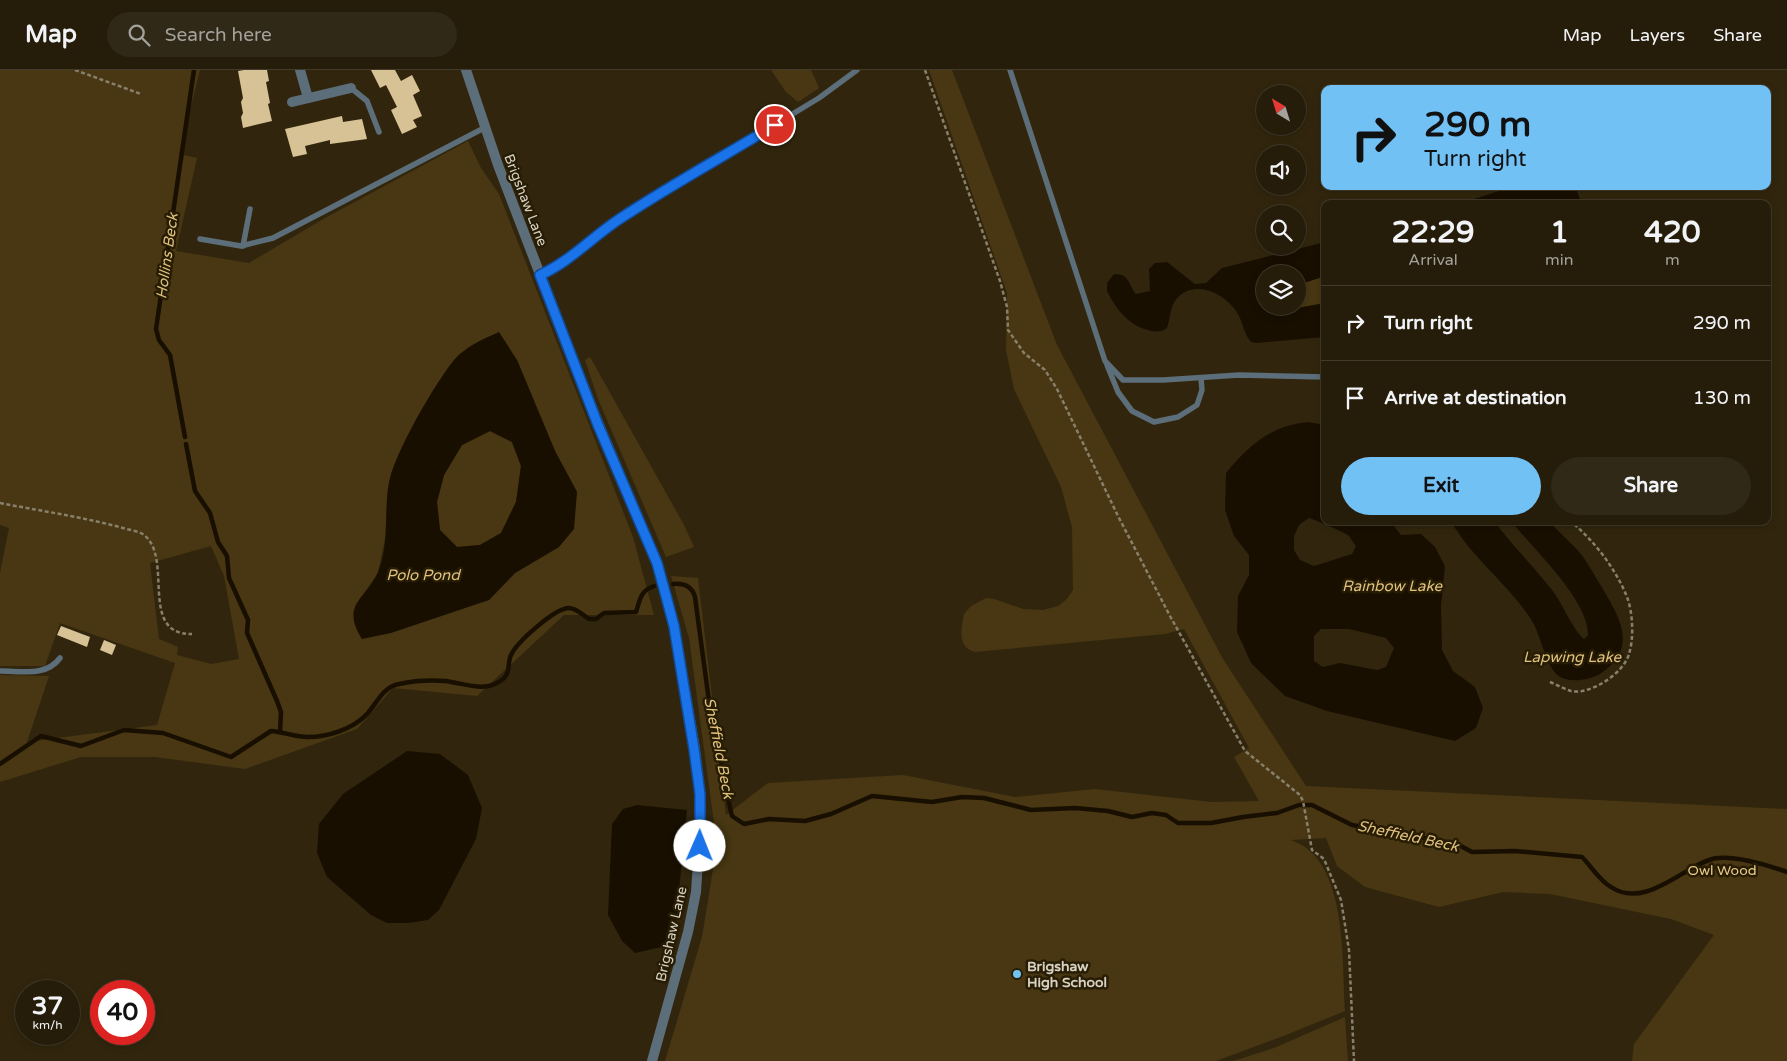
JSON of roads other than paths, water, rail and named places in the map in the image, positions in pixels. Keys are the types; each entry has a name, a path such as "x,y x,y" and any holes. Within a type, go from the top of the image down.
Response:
{"street":[{"path":"300,70 308,98"},
{"name":"Brigshaw Lane","path":"466,70 484,128 586,394 657,563 674,626 700,794 700,831 696,892 688,932 652,1061"},
{"path":"292,102 351,88"}],"lane":[{"path":"540,275 558,267 600,232 626,214 819,98 857,70"},
{"path":"1010,70 1105,361 1118,392 1132,411 1154,422 1178,417 1197,405 1202,390 1201,378"},
{"path":"351,88 367,101 380,132"},
{"path":"200,239 243,246 273,238 484,128"},
{"path":"243,246 250,209"},
{"path":"1105,361 1123,380 1163,380 1239,375 1321,376"},
{"path":"0,671 40,671 49,669 60,658"}],"water":[{"path":"1502,190 1577,190 1580,200 1471,200"},
{"path":"1321,243 1321,277 1306,282 1306,265 1256,265 1256,315 1306,315 1306,306 1321,304 1321,337 1251,342 1233,306 1217,294 1199,289 1190,290 1182,294 1175,301 1167,328 1160,331 1152,331 1137,326 1125,317 1107,291 1107,283 1114,274 1119,274 1128,280 1136,294 1150,291 1149,269 1155,263 1167,262 1195,284 1206,283 1222,268 1274,255 1306,255 1306,247"},
{"name":"Polo Pond","path":"499,332 517,360 555,451 577,492 574,529 559,547 515,573 489,600 391,633 362,639 356,627 354,610 373,581 382,560 388,486 402,447 437,384 458,355 469,347","holes":["490,431 512,442 521,466 516,502 501,533 480,545 457,547 440,530 437,502 444,475 462,445"]},
{"name":"Rainbow Lake","path":"1308,422 1321,424 1321,523 1309,518 1299,525 1294,536 1294,550 1300,560 1314,566 1352,554 1356,546 1348,535 1326,525 1393,525 1401,535 1421,534 1435,547 1445,566 1441,606 1442,650 1453,671 1475,687 1483,708 1476,728 1455,741 1327,711 1285,696 1251,663 1237,632 1238,596 1249,575 1249,555 1234,536 1225,510 1226,473 1261,438 1282,428","holes":["1321,629 1349,629 1386,638 1394,648 1386,667 1377,670 1340,663 1323,667 1314,661 1314,636"]},
{"name":"Lapwing Lake","path":"1454,525 1497,525 1552,590 1575,629 1584,639 1588,635 1586,621 1579,606 1558,575 1514,525 1553,525 1581,554 1590,567 1620,623 1622,644 1619,655 1612,664 1596,676 1580,680 1564,679 1555,673 1547,659 1532,621 1513,595 1480,560"},
{"path":"407,751 440,754 468,775 482,808 476,839 439,910 428,920 409,923 387,923 371,915 327,877 317,853 319,824 343,794"},
{"path":"637,805 687,810 675,931 666,946 635,953 622,941 608,915 612,824 623,809"}],"waterway":[{"name":"Hollins Beck","path":"185,437 170,355 159,340 156,329 194,70"},
{"name":"Hollins Beck","path":"186,444 195,491 210,513 218,542 227,556 229,578 248,620 247,633 281,712 280,732"},
{"name":"Sheffield Beck","path":"673,584 687,586 692,590 695,597 708,694 729,803 732,816 744,824 769,819 805,821 831,814 872,796 932,802 962,797 984,798 1031,810 1075,808 1108,811 1132,817 1152,813 1166,815 1178,823 1211,823 1277,813 1299,805 1312,805 1352,825 1457,844 1472,852 1515,851 1582,857 1603,881 1623,893 1649,891 1662,886 1698,865 1717,858 1748,861 1787,872"},
{"name":"Sheffield Beck","path":"0,764 41,736 81,746 124,730 163,733 231,757 271,731 308,737 332,734 355,724 367,714 384,692 399,684 416,681 439,681 482,687 496,683 503,679 507,673 510,658 515,649 546,619 563,609 569,608 577,610 589,619 596,619 604,613 636,612 643,593 654,586"}],"place":[{"name":"Brigshaw High School","path":"1017,974"}],"park label":[{"name":"Owl Wood","path":"1722,870"}]}
